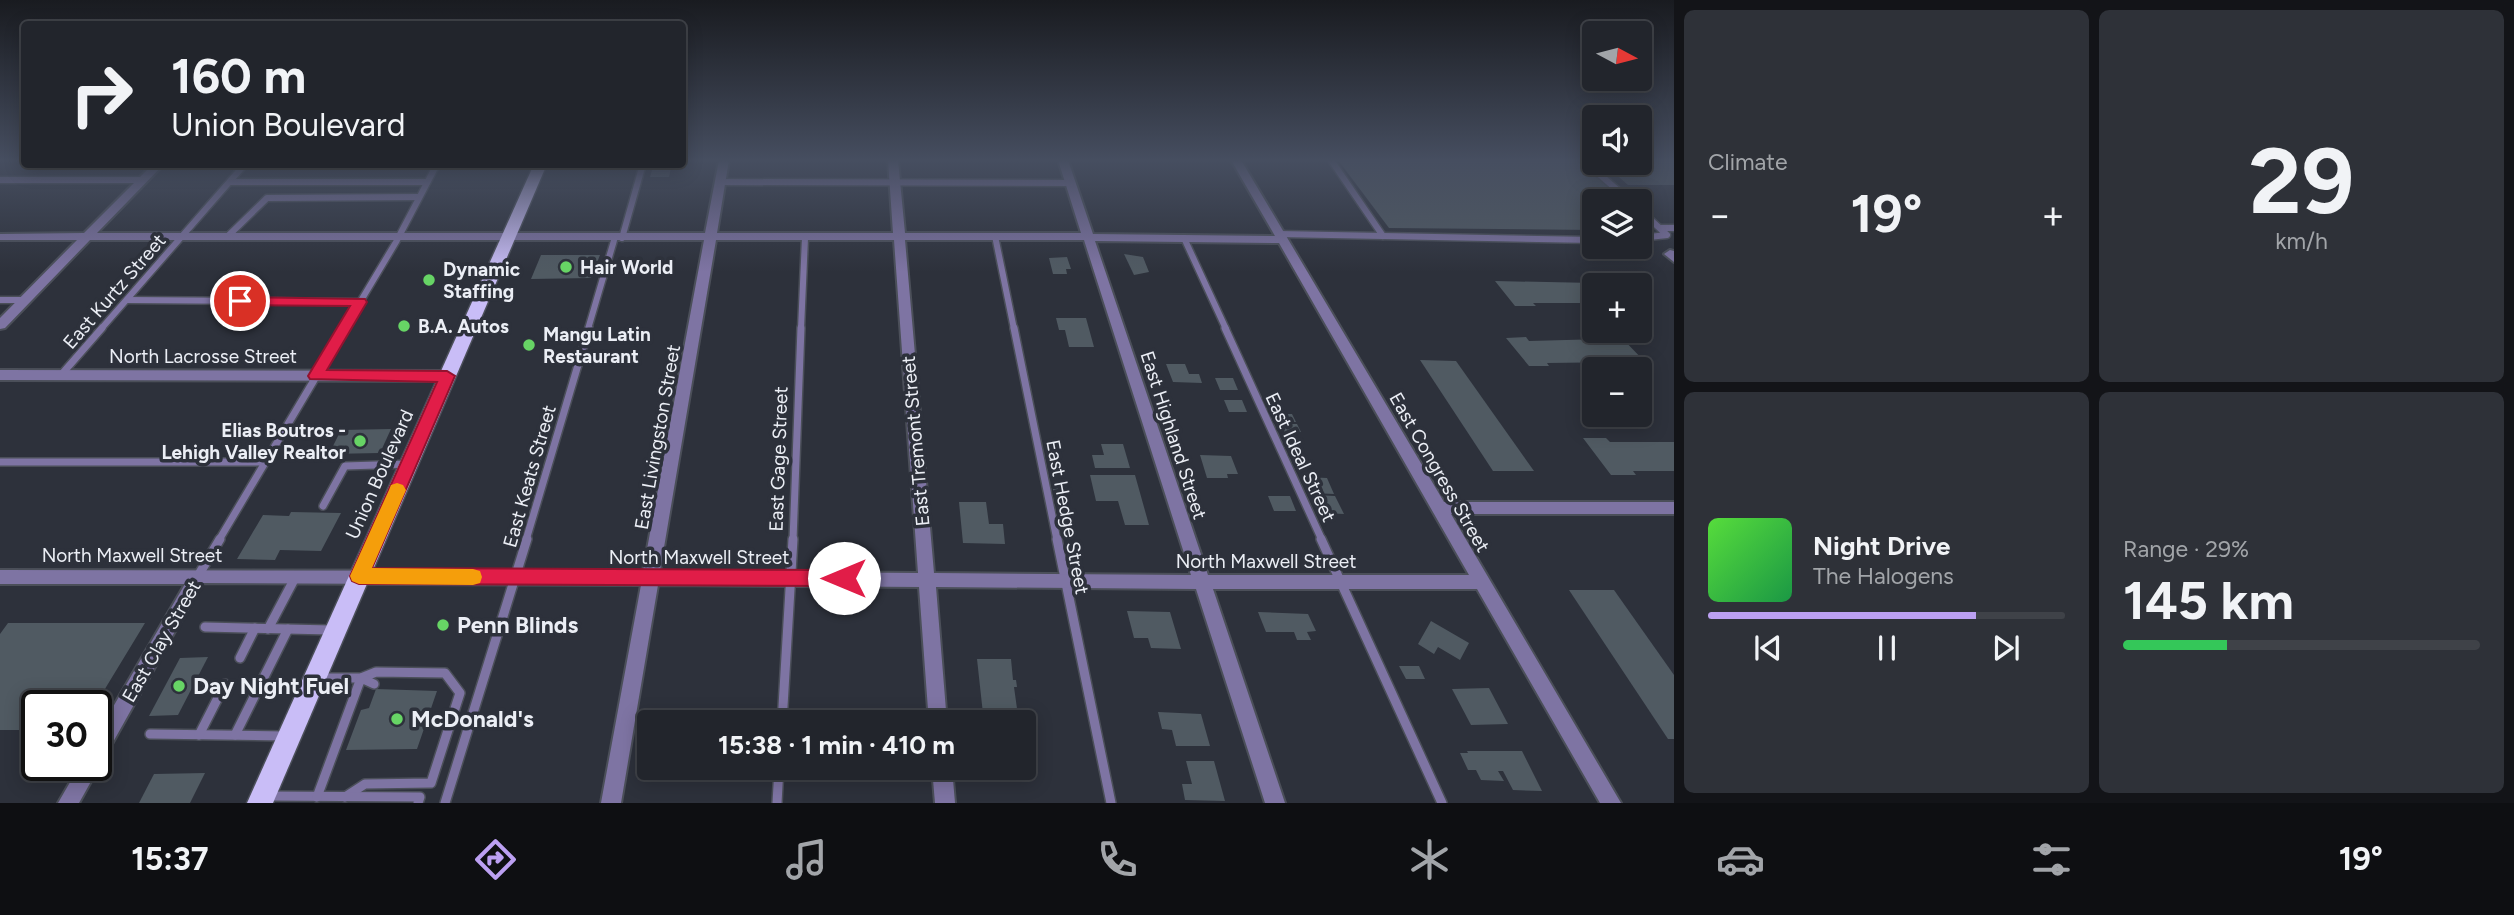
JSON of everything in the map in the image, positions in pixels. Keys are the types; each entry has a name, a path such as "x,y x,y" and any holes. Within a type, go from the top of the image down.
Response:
{"main road":[{"name":"Union Boulevard","path":"262,800 526,197"}],"street":[{"path":"0,325 127,197"},
{"name":"East Livingston Street","path":"611,803 717,197"},
{"name":"East Tremont Street","path":"897,197 937,710"},
{"name":"East Highland Street","path":"1076,197 1275,803"},
{"name":"East Congress Street","path":"1258,197 1611,803"},
{"path":"0,237 1281,237"},
{"name":"North Lacrosse Street","path":"0,375 447,376"},
{"path":"1439,508 1674,508"},
{"name":"East Clay Street","path":"112,727 198,576"},
{"name":"North Maxwell Street","path":"0,577 359,576 1482,582"},
{"path":"943,780 944,803"},
{"path":"68,803 81,781"}],"lane":[{"name":"East Kurtz Street","path":"61,375 217,197"},
{"path":"229,236 267,198 347,197"},
{"name":"East Clay Street","path":"198,576 396,242 396,237 418,197"},
{"name":"East Keats Street","path":"445,803 632,197"},
{"path":"1357,197 1383,236"},
{"path":"1652,220 1667,235 1652,237"},
{"path":"1661,228 1674,228"},
{"name":"East Hedge Street","path":"995,236 1111,803"},
{"path":"1281,237 1582,240"},
{"name":"East Gage Street","path":"783,710 805,238"},
{"name":"East Ideal Street","path":"1184,238 1441,803"},
{"path":"0,300 24,300"},
{"path":"127,300 360,302"},
{"path":"0,462 265,462"},
{"path":"323,506 345,466 408,464"},
{"path":"268,629 296,576"},
{"path":"205,627 335,630"},
{"path":"240,658 255,628"},
{"path":"235,735 288,629"},
{"path":"321,799 361,678 376,671 445,673 448,685 460,693 431,783 365,784 345,797"},
{"path":"314,678 361,678 374,684"},
{"path":"199,735 225,684"},
{"path":"150,734 289,736"},
{"path":"777,803 778,780"},
{"path":"262,800 420,797 418,803"}],"building":[{"path":"1366,197 1582,197 1582,230 1389,228"},
{"path":"1124,254 1143,257 1149,272 1134,275"},
{"name":"Hair World","path":"541,255 600,255 591,278 531,279"},
{"path":"1067,257 1071,269 1066,269 1067,274 1053,274 1049,258"},
{"path":"1495,281 1582,283 1582,303 1533,303 1536,306 1515,306"},
{"path":"1056,318 1086,318 1094,347 1069,347 1065,330 1059,330"},
{"path":"1526,337 1529,341 1582,340 1582,343 1627,343 1640,357 1582,357 1582,363 1529,366 1506,338"},
{"path":"1420,360 1456,361 1534,471 1493,471"},
{"path":"1166,364 1185,364 1189,374 1199,374 1202,383 1173,382"},
{"path":"1215,378 1233,378 1238,390 1220,390"},
{"path":"1224,400 1242,400 1247,412 1229,412"},
{"path":"1275,414 1292,414 1296,422 1279,422"},
{"path":"1281,424 1297,424 1301,432 1285,433"},
{"name":"Elias Boutros - Lehigh Valley Realtor","path":"391,429 380,453 329,454 341,430"},
{"path":"1583,438 1606,438 1610,442 1674,442 1674,471 1633,471 1636,475 1611,475"},
{"path":"1101,444 1123,444 1130,468 1095,468 1092,455 1104,455"},
{"path":"1200,455 1231,456 1238,474 1227,474 1228,478 1207,478"},
{"path":"1090,475 1135,475 1149,525 1125,525 1118,501 1096,501"},
{"path":"1305,477 1327,478 1334,494 1312,493"},
{"path":"1052,484 1066,485 1069,501 1055,500"},
{"path":"1313,495 1335,496 1344,514 1321,513"},
{"path":"1268,496 1290,496 1296,511 1274,511"},
{"path":"959,502 986,502 989,524 1003,524 1005,544 963,543"},
{"path":"291,512 341,513 321,551 280,550 275,560 237,559 263,515 289,516"},
{"path":"1569,590 1614,590 1674,675 1674,739 1668,739"},
{"path":"1127,611 1170,612 1181,649 1151,648 1148,638 1134,638"},
{"path":"1258,612 1308,614 1316,631 1307,632 1311,640 1297,640 1294,632 1266,632"},
{"path":"1431,621 1469,643 1460,660 1438,647 1434,654 1418,644"},
{"path":"8,623 145,623 104,690 21,690 21,730 0,730 0,634"},
{"name":"Day Night Fuel","path":"208,657 178,715 149,716 180,658"},
{"path":"977,659 1011,659 1013,680 1016,680 1017,687 1014,687 1017,710 983,710"},
{"path":"1399,666 1419,666 1425,679 1406,679"},
{"path":"1489,688 1508,724 1471,725 1452,689"},
{"path":"376,689 437,691 417,749 346,750 361,710 369,708"},
{"path":"1158,712 1201,714 1210,746 1176,746 1172,730 1162,729"},
{"path":"1467,751 1522,751 1542,791 1513,790 1503,771 1498,771 1504,781 1481,780 1476,770 1468,770 1460,753 1468,753"},
{"path":"1186,761 1214,761 1225,801 1185,800 1182,784 1192,784"},
{"path":"205,773 190,803 139,803 154,774"}],"slow traffic":[{"path":"397,490 359,576 473,577"}],"place":[{"name":"Hair World","path":"566,267"},
{"name":"Dynamic Staffing","path":"429,280"},
{"name":"B.A. Autos","path":"404,326"},
{"name":"Mangu Latin Restaurant","path":"529,345"},
{"name":"Elias Boutros - Lehigh Valley Realtor","path":"360,441"},
{"name":"Penn Blinds","path":"443,625"},
{"name":"Day Night Fuel","path":"179,686"},
{"name":"McDonald's","path":"397,719"}],"route":[{"path":"240,301 360,302 316,376 447,376 359,576 844,578"}]}
